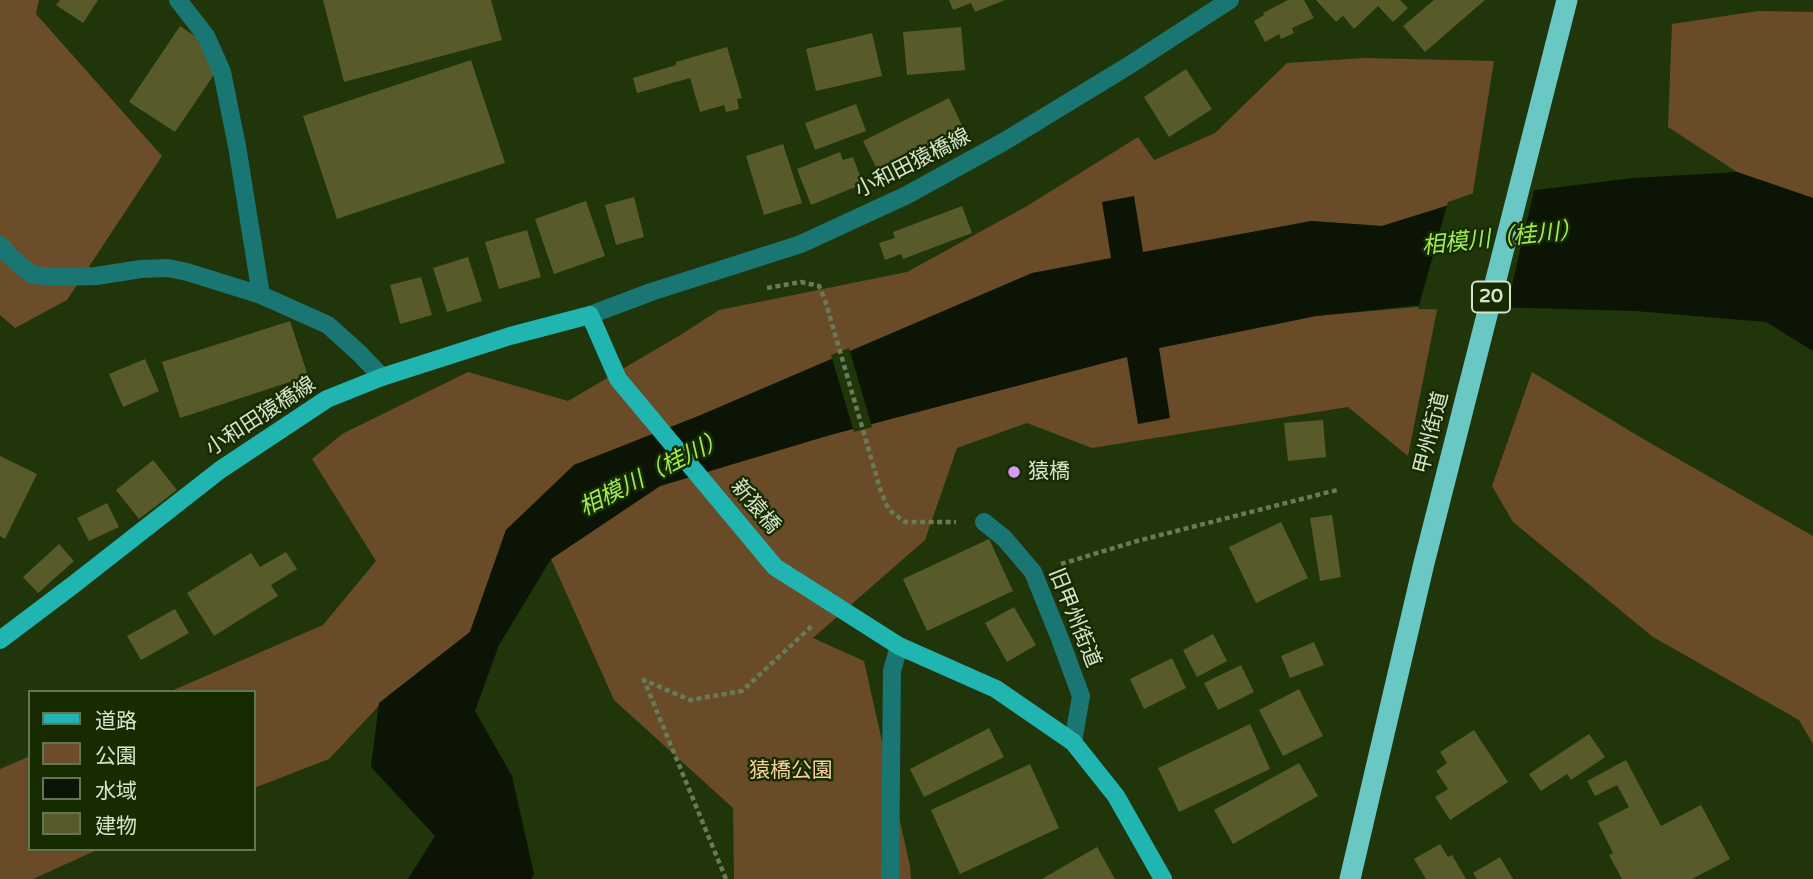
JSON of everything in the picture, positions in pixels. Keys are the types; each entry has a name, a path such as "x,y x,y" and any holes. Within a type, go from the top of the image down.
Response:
{"highway":[{"name":"甲州街道","path":"1350,879 1424,563 1567,0"}],"main road":[{"name":"小和田猿橋線","path":"0,640 220,470 327,399 382,377 510,336 590,315"},
{"name":"新猿橋","path":"590,315 618,379 775,567 899,646"},
{"path":"899,646 996,689 1073,742 1116,796 1163,879"}],"street":[{"path":"178,0 206,36 222,72 261,295"},
{"name":"小和田猿橋線","path":"590,315 651,292 801,244 908,195 1005,141 1230,0"},
{"path":"0,245 32,275 96,276 168,268 261,295 328,325 382,377"},
{"name":"旧甲州街道","path":"984,522 1004,538 1033,572 1082,696 1073,742"},
{"path":"890,879 892,671 899,646"}],"path":[{"path":"800,282 819,286 825,300 881,492 889,510 905,522 984,522"},
{"path":"1033,572 1137,541 1337,490"},
{"path":"726,879 644,680 690,700 742,691 815,623"}],"green space":[{"path":"0,0 39,0 36,14 162,156 67,300 15,328 0,315"},
{"path":"1758,11 1813,12 1813,198 1737,172 1668,127 1672,24"},
{"path":"1364,58 1494,61 1472,198 1382,226 1311,221 696,417 574,465 506,530 470,632 389,695 329,759 256,787 256,690 174,690 323,625 376,561 312,459 342,434 468,372 568,401 719,310 907,272 1027,206 1138,137 1154,160 1215,133 1287,63"},
{"name":"猿橋公園","path":"1438,305 1408,456 1348,407 1092,448 1027,423 957,448 925,540 813,638 864,661 911,879 734,879 733,808 614,700 551,559 660,486 830,435 1154,349 1316,316"},
{"path":"1532,372 1813,536 1813,744 1799,720 1653,637 1513,522 1492,486"},
{"path":"28,757 28,851 95,851 33,879 0,879 0,769"}],"water":[{"name":"相模川（桂川）","path":"1737,172 1813,198 1813,351 1766,322 1635,311 1421,305 1316,316 1159,348 1170,418 1138,424 1127,357 830,435 660,486 551,559 499,645 475,711 512,776 534,874 531,879 408,879 435,836 371,767 379,703 470,632 506,530 574,465 696,417 1032,273 1111,258 1102,202 1134,196 1143,252 1311,221 1382,226 1472,198 1633,178"}],"pier":[{"path":"1535,186 1506,311 1418,309 1448,202 1471,194"},
{"path":"849,348 872,427 854,432 831,355"}],"building":[{"path":"60,0 98,0 83,23 56,5"},
{"path":"323,0 491,0 502,40 344,82"},
{"path":"949,0 1005,0 975,12 971,3 953,10"},
{"path":"1288,0 1304,0 1314,18 1292,28 1294,33 1281,39 1279,34 1265,42 1254,21"},
{"path":"1316,0 1400,0 1408,8 1393,22 1378,6 1354,29 1343,16 1336,22"},
{"path":"1434,0 1485,0 1425,52 1403,26"},
{"path":"180,26 226,57 175,132 129,102"},
{"path":"961,27 965,70 907,75 903,32"},
{"path":"872,33 882,76 816,91 806,49"},
{"path":"727,47 742,98 737,99 739,109 726,112 724,105 700,112 690,78 637,93 633,78"},
{"path":"471,60 505,163 337,219 303,116"},
{"path":"1186,69 1212,109 1169,137 1144,97"},
{"path":"949,98 965,132 880,175 863,141"},
{"path":"856,104 866,131 815,150 805,123"},
{"path":"783,144 802,203 764,215 746,156"},
{"path":"840,152 843,160 853,157 863,184 811,205 797,169"},
{"path":"634,197 644,237 616,245 605,205"},
{"path":"586,201 605,256 554,274 535,219"},
{"path":"962,206 972,233 903,259 901,254 885,260 879,243 895,238 893,232"},
{"path":"527,230 541,277 499,289 485,242"},
{"path":"468,257 482,301 447,312 433,268"},
{"path":"421,277 432,315 400,324 390,285"},
{"path":"290,321 308,376 180,418 162,362"},
{"path":"145,359 159,391 123,407 109,374"},
{"path":"1323,420 1326,457 1288,461 1284,423"},
{"path":"0,456 37,474 5,539 0,536"},
{"path":"153,460 177,490 139,519 116,490"},
{"path":"107,503 119,527 89,541 77,518"},
{"path":"1332,515 1341,577 1320,581 1310,518"},
{"path":"1281,522 1308,578 1256,603 1229,547"},
{"path":"989,539 1013,591 927,631 903,579"},
{"path":"59,544 74,561 38,593 23,577"},
{"path":"286,552 297,569 271,585 278,596 214,636 187,593 251,553 260,567"},
{"path":"1014,607 1036,645 1007,662 985,623"},
{"path":"175,609 189,633 141,660 127,636"},
{"path":"1213,634 1227,661 1197,677 1183,650"},
{"path":"1314,642 1324,665 1290,678 1281,656"},
{"path":"1172,658 1186,688 1144,709 1130,679"},
{"path":"1241,665 1254,692 1218,710 1204,683"},
{"path":"1299,689 1323,736 1283,756 1259,710"},
{"path":"1250,724 1270,769 1179,812 1158,768"},
{"path":"989,728 1004,757 924,797 910,769"},
{"path":"1474,730 1508,782 1450,820 1435,797 1448,789 1436,771 1447,763 1440,752"},
{"path":"1589,734 1605,757 1571,780 1567,774 1541,791 1529,774"},
{"path":"1626,760 1661,826 1701,805 1730,859 1692,879 1622,879 1609,855 1613,853 1598,823 1629,807 1617,785 1595,796 1587,781"},
{"path":"1299,763 1318,796 1233,844 1214,810"},
{"path":"1030,764 1059,828 960,874 931,810"},
{"path":"1440,844 1448,857 1452,855 1466,879 1426,879 1414,859"},
{"path":"1097,847 1115,879 1042,879"},
{"path":"1500,857 1513,879 1477,879 1473,873"}],"place":[{"name":"猿橋","path":"1014,472"}]}
